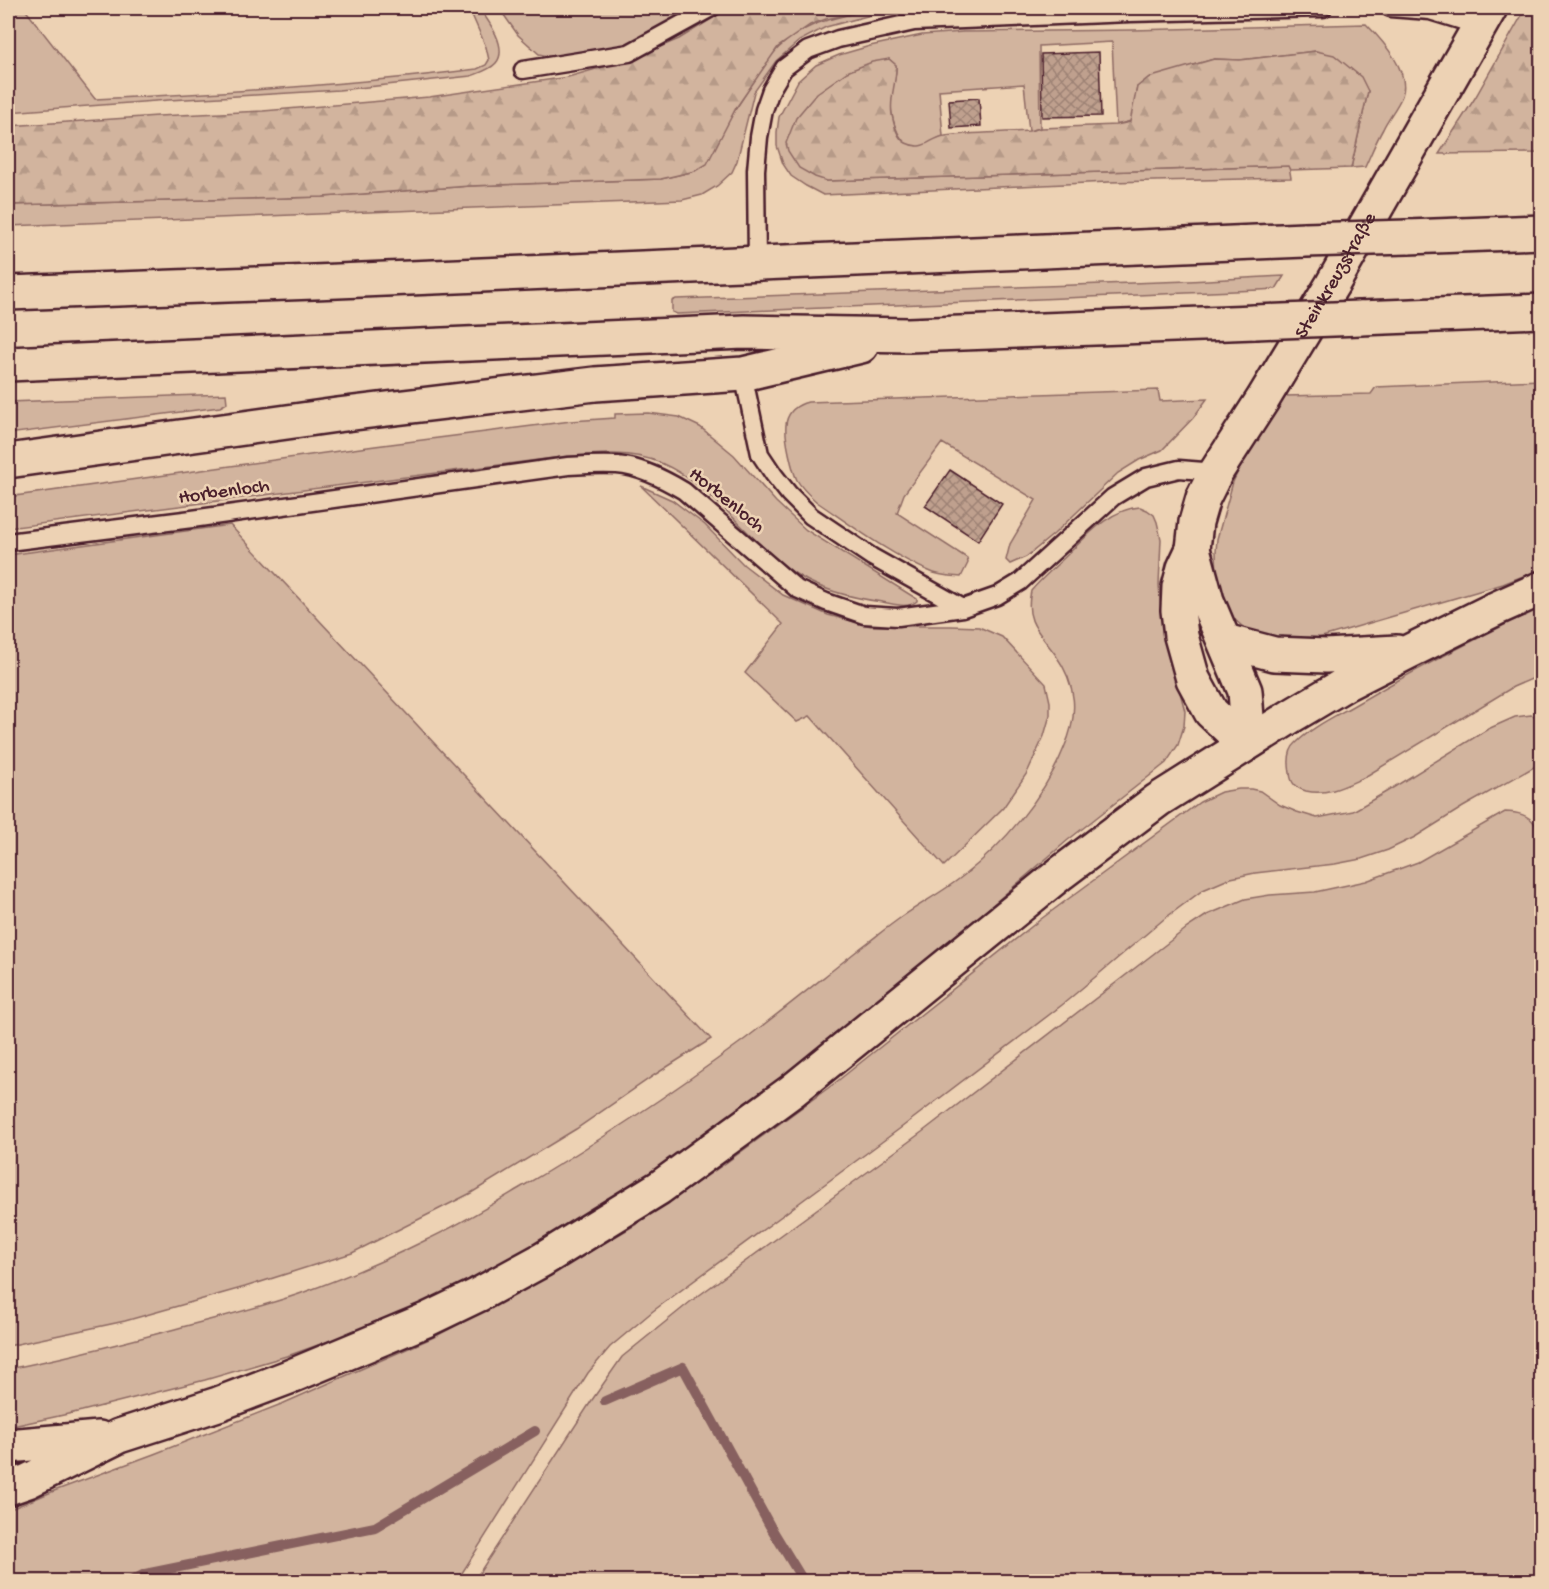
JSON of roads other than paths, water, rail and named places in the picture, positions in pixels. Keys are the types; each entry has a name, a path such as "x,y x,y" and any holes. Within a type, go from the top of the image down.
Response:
{"main road":[{"name":"Steinkreuzstraße","path":"1245,744 1210,712 1193,679 1181,636 1178,609 1179,587 1184,568 1193,549 1196,522 1203,498 1216,472 1332,285 1484,17"},
{"path":"8,293 1542,232"},
{"path":"8,364 744,332 908,335 1542,311"},
{"path":"8,461 337,415 595,384 743,374 908,335"},
{"name":"Steinkreuzstraße","path":"1193,549 1208,601 1245,691 1247,718 1245,744"},
{"path":"8,1488 28,1481 118,1436 259,1389 426,1320 542,1260 659,1188 792,1091 1061,873 1158,800 1338,688 1542,588"},
{"path":"1225,641 1274,654 1326,656 1408,652"},
{"path":"8,1446 118,1436"}],"lane":[{"path":"523,70 629,53 711,8"},
{"path":"757,264 756,170 764,110 771,90 784,68 808,50 838,39 914,21 1323,8"},
{"path":"1390,8 1484,17"},
{"path":"743,374 759,454 789,494 811,516 872,557 963,608"},
{"name":"Horbenloch","path":"8,542 192,519 568,466 618,465 664,479 684,491 797,589 864,615 898,617 963,608 997,596 1020,582 1113,496 1146,477 1179,469 1216,472"}],"waterway":[{"path":"605,1401 683,1367 770,1526 804,1582"},
{"path":"129,1582 145,1574 375,1527 535,1431"}]}
